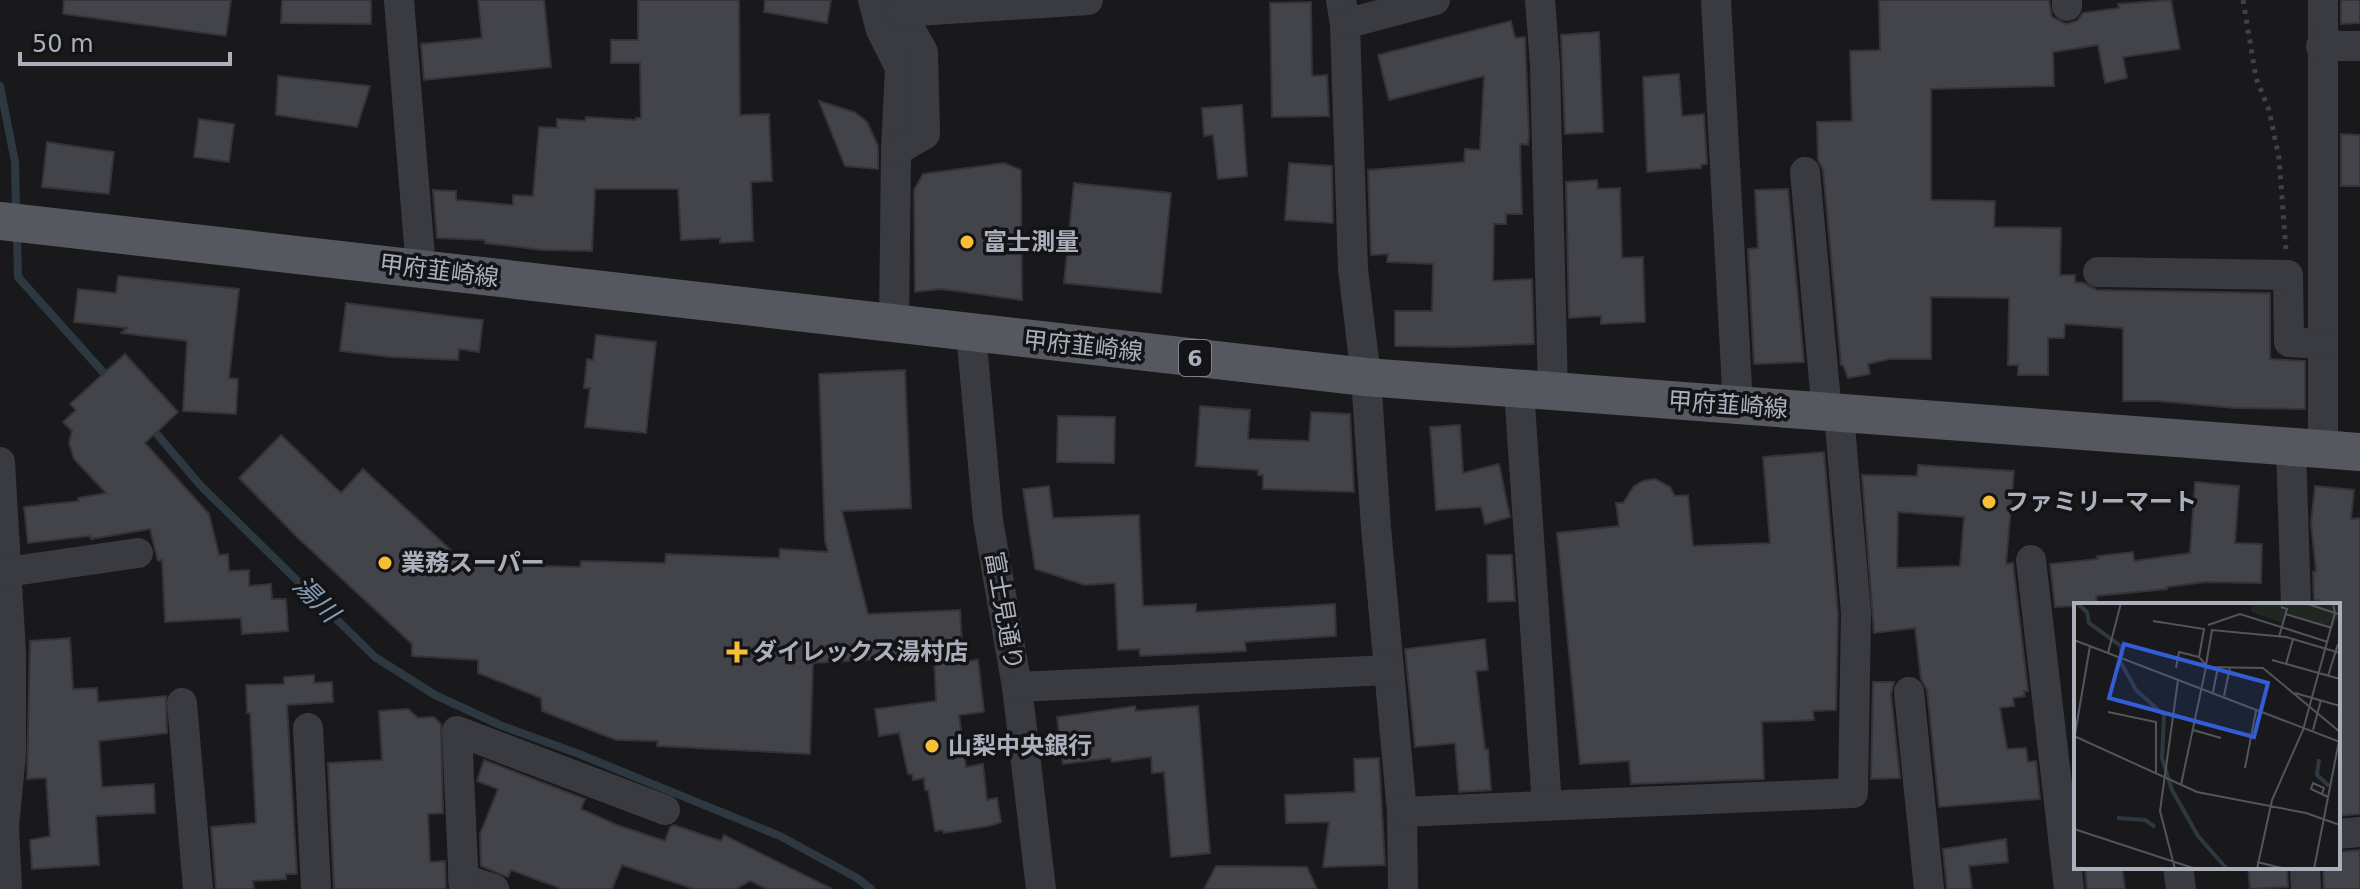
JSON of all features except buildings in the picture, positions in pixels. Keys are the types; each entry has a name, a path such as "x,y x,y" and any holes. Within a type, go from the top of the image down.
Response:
{"main road":[{"name":"甲府韮崎線","path":"17,223 1366,377 2325,449"}],"street":[{"path":"399,0 421,269"},
{"path":"873,0 881,30 900,68 894,324"},
{"path":"1403,889 1402,812 1376,527 1366,377 1353,269 1343,12 1435,0"},
{"path":"1540,0 1545,65 1536,391 1547,806"},
{"path":"1716,0 1738,406"},
{"path":"2296,603 2325,449 2323,0"},
{"path":"896,151 925,134 923,52 898,6 1072,1"},
{"path":"2321,46 2360,46"},
{"path":"1402,812 1853,793 1856,613 1805,172"},
{"path":"2098,272 2288,275 2289,342 2323,344"},
{"name":"富士見通り","path":"971,333 988,520 1017,687 1041,889"},
{"path":"0,462 7,572 6,654 11,754 4,826 7,889"},
{"path":"7,572 138,553"},
{"path":"2031,560 2069,889"},
{"path":"1017,687 1389,670"},
{"path":"1909,692 1929,889"},
{"path":"182,703 198,889"},
{"path":"308,728 316,889"},
{"path":"494,889 464,884 457,731 665,810"},
{"path":"2340,834 2360,832"},
{"path":"2178,869 2181,889"},
{"path":"2305,869 2306,889"}],"path":[{"path":"2243,0 2256,78 2269,110 2279,158 2288,275"}],"waterway":[{"name":"湯川","path":"0,86 15,162 16,212"},
{"name":"湯川","path":"17,233 18,277 111,381"},
{"name":"湯川","path":"151,427 200,485 375,657 435,695 500,725 780,836 857,878 871,889"}],"place":[{"name":"富士測量","path":"967,242"},
{"name":"ファミリーマート","path":"1989,502"},
{"name":"業務スーパー","path":"385,563"},
{"name":"ダイレックス湯村店","path":"737,652"},
{"name":"山梨中央銀行","path":"932,746"}]}
